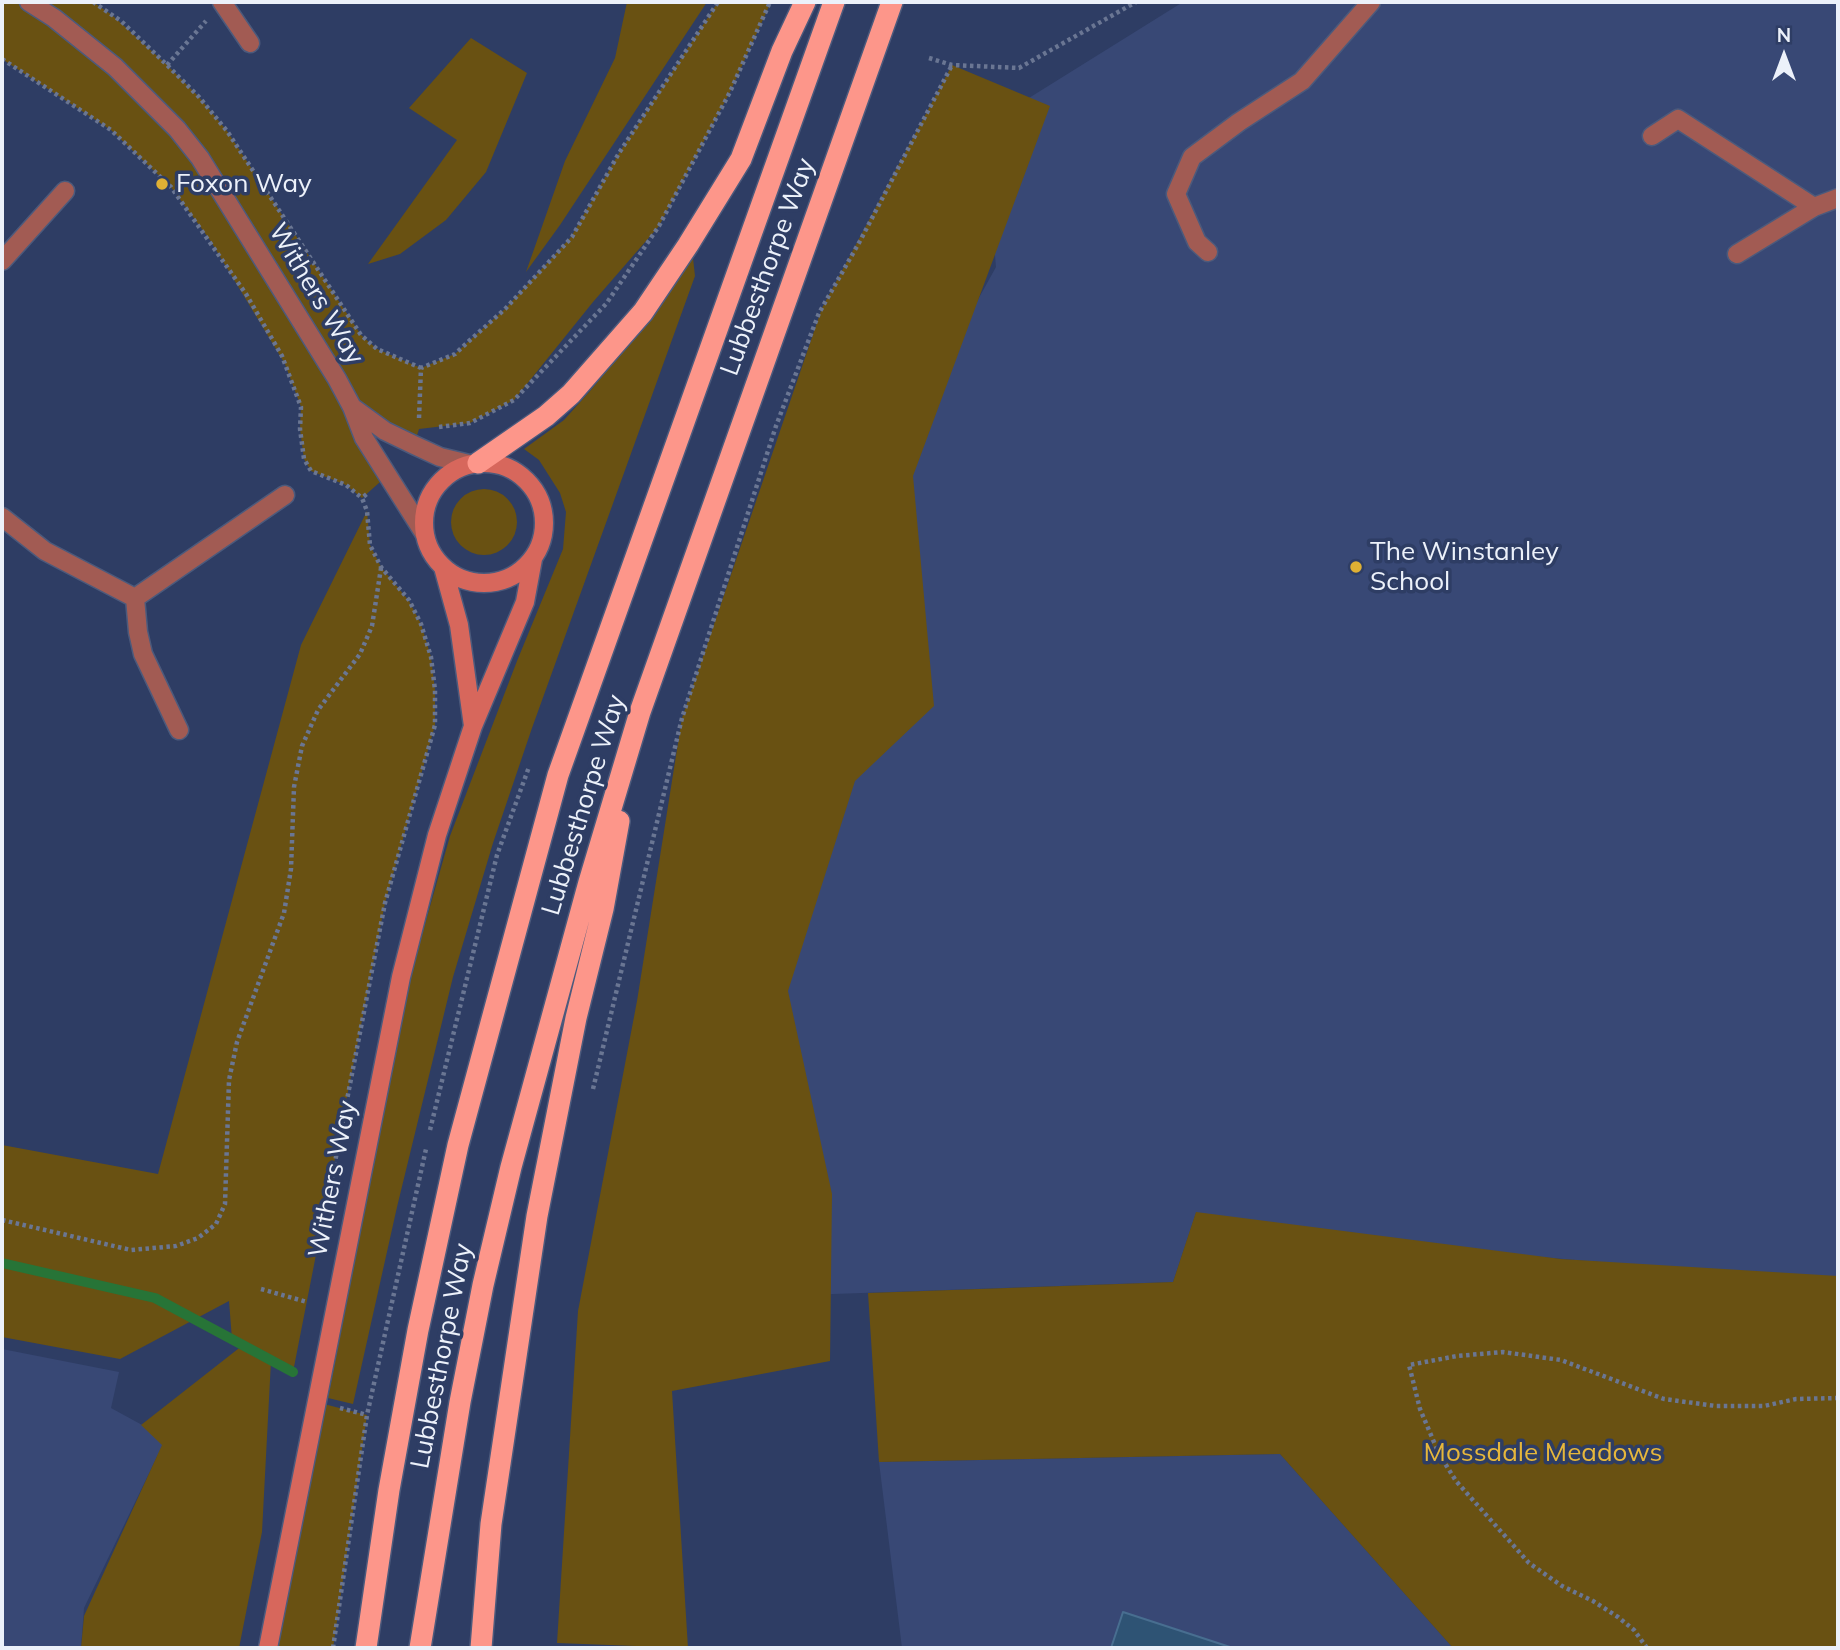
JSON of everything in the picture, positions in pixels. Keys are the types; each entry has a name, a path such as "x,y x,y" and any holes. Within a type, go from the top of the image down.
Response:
{"highway":[{"path":"474,463 546,416 571,394 643,312 741,159 782,51 805,2"},
{"name":"Lubbesthorpe Way","path":"366,1648 388,1490 418,1331 458,1144 558,775 834,2"},
{"name":"Lubbesthorpe Way","path":"420,1648 460,1402 486,1272 549,1025 640,712 892,2"},
{"path":"481,1648 491,1524 537,1216 576,1018 603,909 640,712"}],"street":[{"name":"Withers Way","path":"29,2 96,51 177,129 226,197 352,407 364,438 424,533"},
{"path":"222,2 250,43"},
{"path":"1208,252 1197,242 1176,194 1192,157 1302,81 1371,2"},
{"path":"1652,135 1678,119 1814,207"},
{"path":"2,261 65,191"},
{"path":"1737,254 1814,207 1838,198"},
{"name":"Withers Way","path":"352,407 386,431 416,437 440,457 474,463"},
{"path":"474,463 510,468 526,479 537,494 544,512 544,532 533,559 520,572 500,581 478,582 458,577 443,567 430,551 424,533 424,514 429,496 440,481 455,469 474,463"},
{"path":"135,598 285,495"},
{"path":"2,517 45,551 135,598"},
{"name":"Withers Way","path":"268,1648 401,977 437,835 474,726 525,602 533,559"},
{"name":"Withers Way","path":"443,567 459,625 474,726"},
{"path":"135,598 143,654 179,730"}],"path":[{"path":"93,2 121,21 167,65 199,97 227,131 361,335 377,348 421,368 455,354 515,299 572,237 619,153 718,2"},
{"path":"167,65 222,2"},
{"path":"421,368 416,437 470,423 514,401 606,304 659,226 730,92 771,2"},
{"path":"929,58 952,65 1019,68 1136,2"},
{"path":"2,59 111,130 171,187 246,294 282,356 300,407 304,459 311,471 346,485 362,498 367,511 370,545 381,567 409,600 421,624 431,657 435,725 386,903 328,1194"},
{"path":"592,1094 682,718 776,426 819,313 860,241 952,65"},
{"path":"362,498 388,475"},
{"path":"2,1220 131,1250 176,1246 198,1238 216,1224 225,1204 229,1080 237,1042 284,913 290,869 294,787 302,746 318,710 360,654 368,636 381,567"},
{"path":"261,1289 307,1302 305,1313"},
{"path":"1647,1648 1634,1630 1618,1617 1562,1586 1529,1563 1456,1481 1439,1454 1420,1409 1409,1366 1457,1356 1503,1353 1561,1360 1664,1399 1716,1406 1764,1406 1796,1399 1838,1398"}],"shaded area":[{"name":"The Winstanley School","path":"1183,2 1838,2 1838,1279 1638,1269 1609,1263 1507,1254 1196,1213 1173,1282 720,1298 711,989 943,363 996,267 984,126"},
{"path":"2,1349 119,1372 111,1408 166,1438 84,1608 81,1648 2,1648"},
{"path":"1280,1454 1453,1648 902,1648 879,1462"}],"green space":[{"path":"2,2 93,2 112,15 199,97 227,131 361,335 377,349 421,368 455,354 505,309 571,237 619,153 718,2 771,2 730,92 659,226 514,400 470,423 419,429 414,445 353,408 388,475 362,498 346,485 311,471 304,459 300,429 301,407 285,364 210,240 171,187 111,130 2,59"},
{"path":"627,2 707,2 526,272 565,161 615,58"},
{"path":"471,38 527,73 486,172 446,220 400,254 368,264 457,140 409,108"},
{"path":"952,65 1050,106 913,476 934,706 855,781 788,991 832,1194 830,1361 672,1391 688,1648 557,1643 578,1311 637,1001 682,718 822,308"},
{"path":"693,258 695,276 532,728 493,843 453,977 353,1404 328,1398 408,984 450,836 563,549 566,512 560,493 539,460 524,449 564,420 590,391 653,315"},
{"path":"484,489 497,492 507,499 514,509 517,522 514,535 507,545 497,552 484,555 471,552 461,545 454,535 451,522 454,509 461,499 471,492"},
{"path":"367,511 370,545 381,567 409,601 421,624 431,657 435,725 385,903 293,1372 271,1361 262,1532 239,1648 81,1648 84,1616 162,1445 141,1425 243,1345 232,1339 229,1301 120,1359 2,1337 2,1145 158,1174 301,645"},
{"name":"Mossdale Meadows","path":"1196,1212 1561,1259 1838,1276 1838,1648 1453,1648 1280,1454 879,1462 868,1293 1173,1282"},
{"path":"316,1402 367,1415 333,1648 268,1648"}],"building":[{"path":"1123,1612 1233,1648 1111,1648"}],"waterway":[{"path":"2,1263 155,1298 293,1372"}],"place":[{"name":"Foxon Way","path":"162,184"},
{"name":"The Winstanley School","path":"1356,567"}]}
